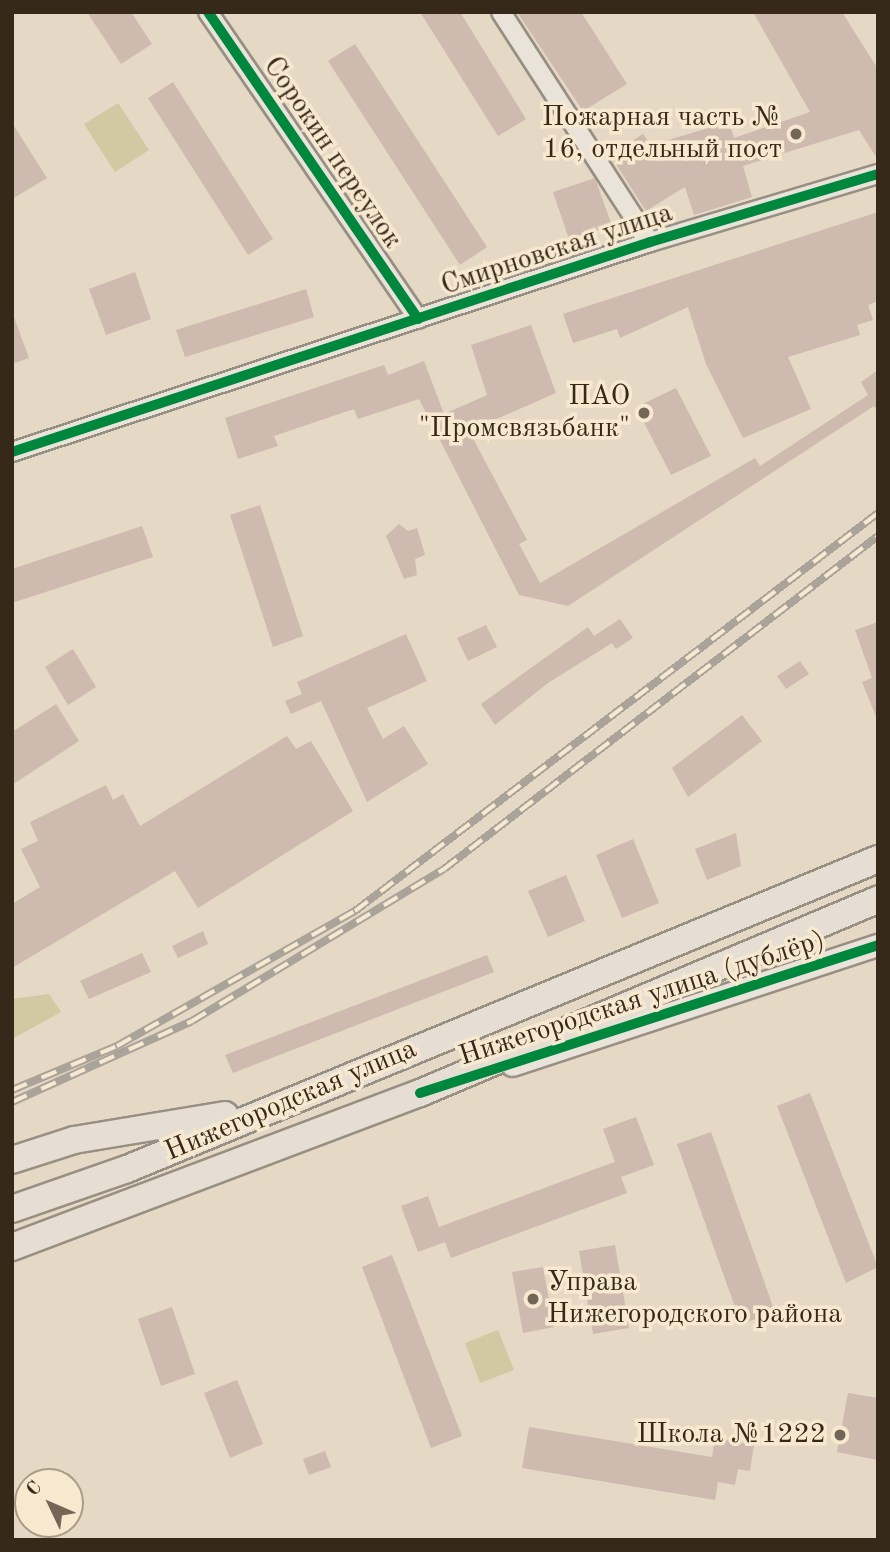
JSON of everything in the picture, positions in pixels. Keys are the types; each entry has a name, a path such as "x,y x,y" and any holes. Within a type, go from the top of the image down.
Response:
{"main road":[{"name":"Нижегородская улица","path":"12,1209 311,1093 878,859"},
{"name":"Нижегородская улица","path":"12,1247 420,1093 878,900"},
{"path":"12,1160 74,1140 206,1120 311,1093"},
{"path":"12,1261 83,1222"}],"street":[{"name":"Сорокин переулок","path":"208,12 418,319"},
{"path":"501,12 650,242"},
{"name":"Смирновская улица","path":"12,452 650,242 878,174"},
{"name":"Нижегородская улица (дублёр)","path":"420,1093 878,945"}],"shaded area":[{"path":"118,103 149,150 115,172 84,124"},
{"path":"49,994 61,1012 12,1039 12,999"},
{"path":"498,1330 514,1370 480,1383 465,1343"}],"building":[{"path":"87,12 131,12 152,44 121,64"},
{"path":"420,12 460,12 526,119 498,136"},
{"path":"517,12 581,12 627,84 583,111"},
{"path":"753,12 842,12 878,69 878,160 859,130 743,166 752,197 694,215 685,187 646,211 610,155 643,134 651,145 729,122 734,138 810,112"},
{"path":"355,44 487,247 460,265 328,61"},
{"path":"173,82 273,239 248,255 148,98"},
{"path":"12,123 47,178 12,199"},
{"path":"595,178 612,226 569,239 553,192"},
{"path":"878,212 878,301 868,305 873,320 857,325 860,335 788,357 811,409 743,438 706,364 688,307 620,338 617,329 573,343 563,314"},
{"path":"135,272 151,319 106,335 89,289"},
{"path":"306,289 314,317 185,357 176,330"},
{"path":"14,317 29,358 12,364 12,318"},
{"path":"531,325 556,393 469,431 527,540 519,544 540,583 755,458 760,466 868,395 861,382 878,370 878,412 874,406 568,606 519,595 419,399 358,419 354,409 274,436 278,446 238,459 225,418 384,365 388,375 424,361 444,414 487,395 471,345"},
{"path":"676,388 711,456 671,475 636,407"},
{"path":"260,505 303,636 273,647 230,515"},
{"path":"399,524 408,531 417,528 425,555 415,559 417,575 404,579 386,536"},
{"path":"142,526 153,557 12,603 12,569"},
{"path":"620,619 633,638 616,649 612,643 548,683 495,725 481,704 588,627 594,636"},
{"path":"878,622 877,719 862,682 872,678 855,630"},
{"path":"486,625 497,647 468,661 457,638"},
{"path":"406,634 427,681 367,708 383,739 404,726 428,764 367,802 321,701 291,714 285,701 302,694 297,682"},
{"path":"73,649 96,687 68,705 45,667"},
{"path":"800,661 809,674 786,689 777,676"},
{"path":"56,704 79,741 12,785 12,732"},
{"path":"742,715 762,741 688,797 672,768"},
{"path":"287,736 296,749 311,741 353,811 198,908 175,871 12,968 12,904 40,887 21,849 38,841 30,822 106,785 113,800 123,794 140,826"},
{"path":"736,833 741,866 707,880 695,849"},
{"path":"633,839 659,903 622,918 596,855"},
{"path":"566,875 585,921 548,937 528,891"},
{"path":"203,931 208,944 178,958 172,946"},
{"path":"142,953 151,972 89,999 80,981"},
{"path":"487,955 494,972 233,1073 225,1055"},
{"path":"810,1093 878,1267 846,1283 777,1106"},
{"path":"636,1117 654,1165 621,1177 627,1193 451,1258 445,1242 418,1252 401,1206 428,1196 439,1227 615,1162 603,1129"},
{"path":"711,1132 775,1312 741,1324 677,1144"},
{"path":"615,1245 629,1328 593,1334 579,1251"},
{"path":"392,1255 462,1436 431,1448 362,1267"},
{"path":"543,1267 554,1327 523,1333 512,1272"},
{"path":"172,1307 195,1374 161,1386 138,1319"},
{"path":"237,1380 263,1444 230,1458 204,1393"},
{"path":"848,1393 878,1398 878,1460 837,1452"},
{"path":"529,1427 712,1457 715,1438 754,1445 750,1471 738,1469 735,1485 718,1482 715,1500 522,1468"},
{"path":"325,1451 331,1467 309,1475 303,1459"}],"railway":[{"path":"12,1090 117,1046 355,911 878,513"},
{"path":"12,1102 192,1021 444,869 878,536"}],"cycle path":[{"path":"208,12 418,319"},
{"path":"12,452 650,242 878,174"},
{"path":"420,1093 878,945"}],"place":[{"name":"Пожарная часть № 16, отдельный пост","path":"796,134"},
{"name":"ПАО \"Промсвязьбанк\"","path":"644,413"},
{"name":"Управа Нижегородского района","path":"533,1299"},
{"name":"Школа №1222","path":"840,1435"}]}
